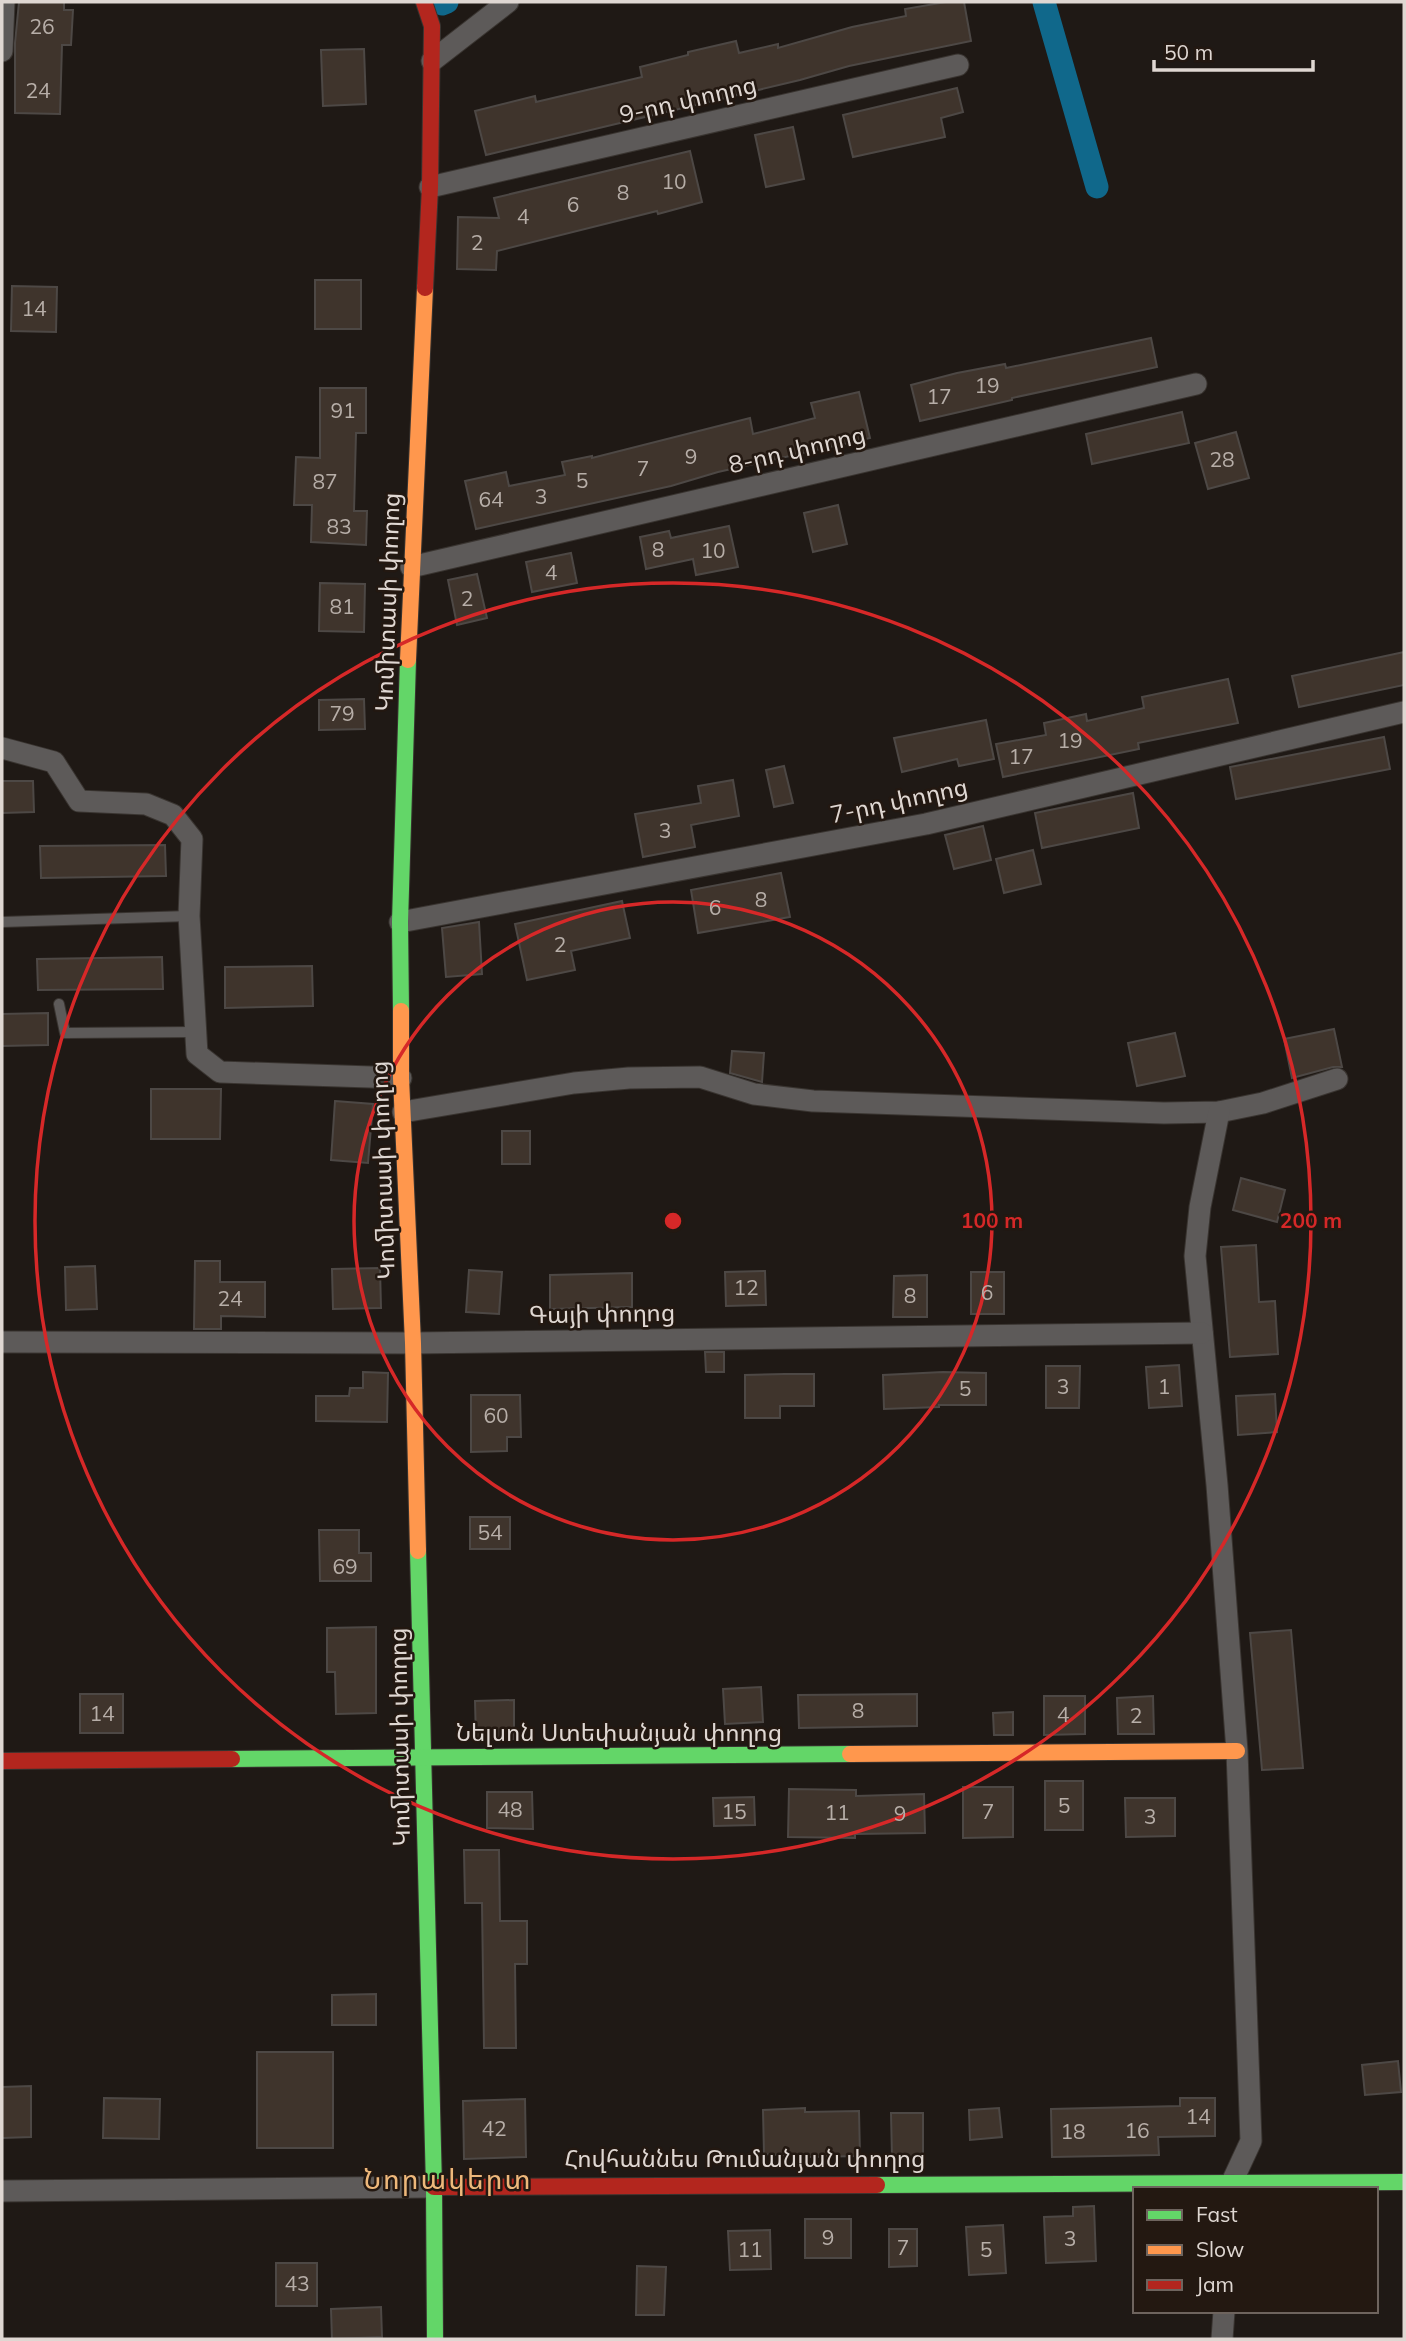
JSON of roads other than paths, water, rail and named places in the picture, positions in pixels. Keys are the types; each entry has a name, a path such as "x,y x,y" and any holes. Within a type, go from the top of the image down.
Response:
{"street":[{"path":"2,51 4,2"},
{"name":"Կոմիտասի փողոց","path":"424,2 432,26 430,187 411,567 400,922 401,1078 413,1343 435,2339"},
{"path":"432,61 508,2"},
{"name":"9-րդ փողոց","path":"430,187 958,65"},
{"name":"8-րդ փողոց","path":"411,567 1196,384"},
{"name":"7-րդ փողոց","path":"400,922 926,824 1404,712"},
{"path":"2,748 54,762 79,801 146,804 173,815 192,839 189,916 197,1054 220,1072 401,1078"},
{"path":"403,1112 575,1083 629,1078 700,1077 754,1094 813,1101 1164,1113 1219,1112 1263,1102 1337,1079"},
{"path":"1219,1112 1200,1207 1195,1256 1217,1486 1237,1751 1251,2141 1232,2185"},
{"name":"Գայի փողոց","path":"2,1342 413,1343 1202,1333"},
{"name":"Նելսոն Ստեփանյան փողոց","path":"2,1761 1237,1751"},
{"name":"Հովհաննես Թումանյան փողոց","path":"2,2192 1404,2182"},
{"path":"1222,2339 1224,2313"}],"lane":[{"path":"2,922 189,916"},
{"path":"59,1004 65,1033 194,1032"}],"waterway":[{"path":"442,4 447,2"},
{"path":"1044,2 1097,187"}],"district":[{"name":"Նորակերտ","path":"448,2179"}]}
